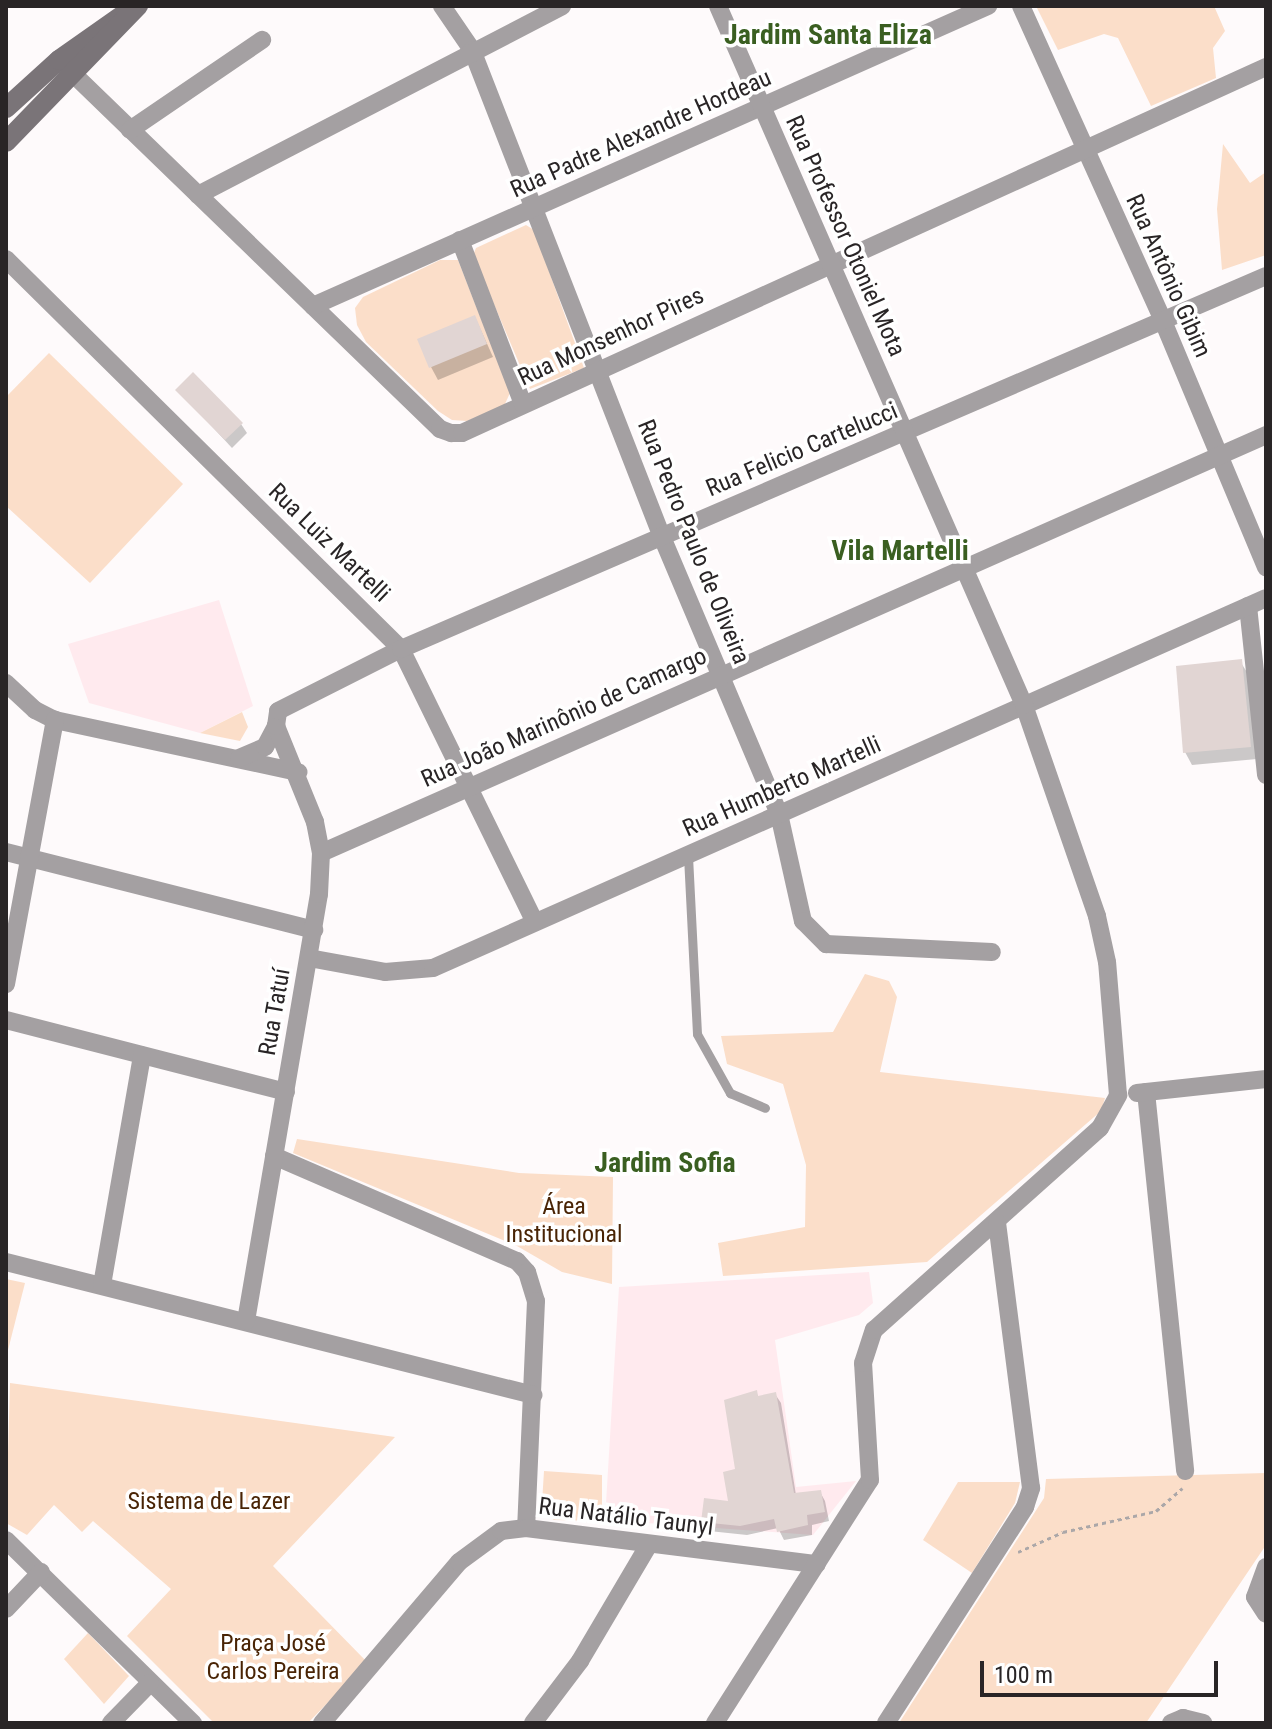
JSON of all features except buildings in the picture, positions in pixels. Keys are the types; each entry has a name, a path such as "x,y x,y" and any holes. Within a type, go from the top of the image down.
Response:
{"main road":[{"path":"6,108 66,67 137,6"},
{"path":"6,142 66,67"}],"street":[{"name":"Rua Pedro Paulo de Oliveira","path":"442,6 472,50 599,368 662,537 779,814 803,921 819,939 857,948 992,952"},
{"path":"198,195 472,50 562,6"},
{"name":"Rua Professor Otoniel Mota","path":"718,6 1024,705 1097,916 1107,962 1118,1095"},
{"name":"Rua Padre Alexandre Hordeau","path":"313,306 988,6"},
{"name":"Rua Antônio Gibim","path":"1021,6 1163,321 1266,567"},
{"path":"130,130 262,40"},
{"name":"Rua Monsenhor Pires","path":"66,67 440,429 462,433 1266,67"},
{"path":"460,240 523,404"},
{"name":"Rua Luiz Martelli","path":"6,259 401,649 535,922"},
{"name":"Rua Felicio Cartelucci","path":"237,759 265,747 283,706 401,649 1266,276"},
{"name":"Rua João Marinônio de Camargo","path":"321,853 1266,435"},
{"name":"Rua Humberto Martelli","path":"309,958 385,972 433,968 1266,598"},
{"path":"1248,606 1266,775"},
{"path":"6,683 35,710 55,720 298,772"},
{"path":"6,984 55,720"},
{"name":"Rua Tatuí","path":"246,1321 314,930 321,853 298,772 275,721"},
{"path":"6,852 314,930"},
{"path":"6,1020 286,1092"},
{"path":"102,1285 142,1055"},
{"path":"715,1723 870,1480 865,1346 874,1330 1100,1128 1118,1095 1266,1079"},
{"path":"1146,1092 1185,1471"},
{"path":"274,1156 517,1261 534,1285 533,1395 526,1528"},
{"path":"886,1723 1025,1507 1031,1488 997,1223"},
{"path":"6,1262 533,1395"},
{"name":"Rua Natálio Taunyl","path":"322,1723 477,1544 501,1531 526,1528 648,1546 817,1564"},
{"path":"6,1540 193,1723"},
{"path":"533,1723 580,1661 648,1546"},
{"path":"1262,1609 1256,1591 1266,1567"},
{"path":"6,1609 41,1572"},
{"path":"111,1723 150,1683"},
{"path":"1171,1723 1183,1718 1203,1723"}],"lane":[{"path":"688,856 697,1034 712,1070 730,1093 765,1108"}],"path":[{"path":"1015,1553 1063,1532 1166,1507 1180,1492 1185,1471"}],"shaded area":[{"path":"219,600 253,706 200,733 89,703 68,644"},
{"path":"869,1272 873,1303 859,1315 775,1340 796,1487 856,1481 813,1535 605,1520 619,1287"}],"green space":[{"path":"1036,6 1214,6 1225,31 1213,48 1216,78 1151,106 1118,38 1104,34 1058,50"},
{"path":"1223,144 1250,183 1266,172 1266,255 1222,270 1217,209"},
{"path":"526,225 534,230 584,368 530,389 473,255 476,248"},
{"path":"440,260 458,260 510,393 504,406 467,421 452,420 438,411 366,342 357,325 355,308 363,297"},
{"path":"49,353 183,484 90,583 6,506 6,397"},
{"path":"242,712 248,727 240,741 200,733"},
{"path":"865,974 889,981 897,997 880,1072 1105,1098 1101,1111 927,1262 723,1276 718,1243 805,1227 806,1165 783,1084 727,1064 721,1036 833,1032"},
{"name":"Área Institucional","path":"297,1139 519,1173 613,1177 612,1284 562,1272 517,1246 293,1153"},
{"path":"6,1279 25,1283 6,1358"},
{"name":"Sistema de Lazer","path":"10,1383 395,1437 273,1566 367,1662 308,1723 214,1723 127,1636 171,1589 93,1521 82,1532 54,1505 27,1535 6,1523"},
{"path":"544,1471 602,1475 602,1521 554,1520 546,1514 542,1503"},
{"path":"1266,1473 1266,1545 1146,1723 899,1723 1044,1498 1046,1479"},
{"path":"958,1482 1020,1482 1015,1503 972,1573 923,1540"},
{"path":"88,1633 129,1676 104,1704 64,1659"}],"district":[{"name":"Jardim Santa Eliza","path":"828,35"},
{"name":"Vila Martelli","path":"900,551"},
{"name":"Jardim Sofia","path":"665,1163"}],"park label":[{"name":"Praça José Carlos Pereira","path":"273,1658"}]}
